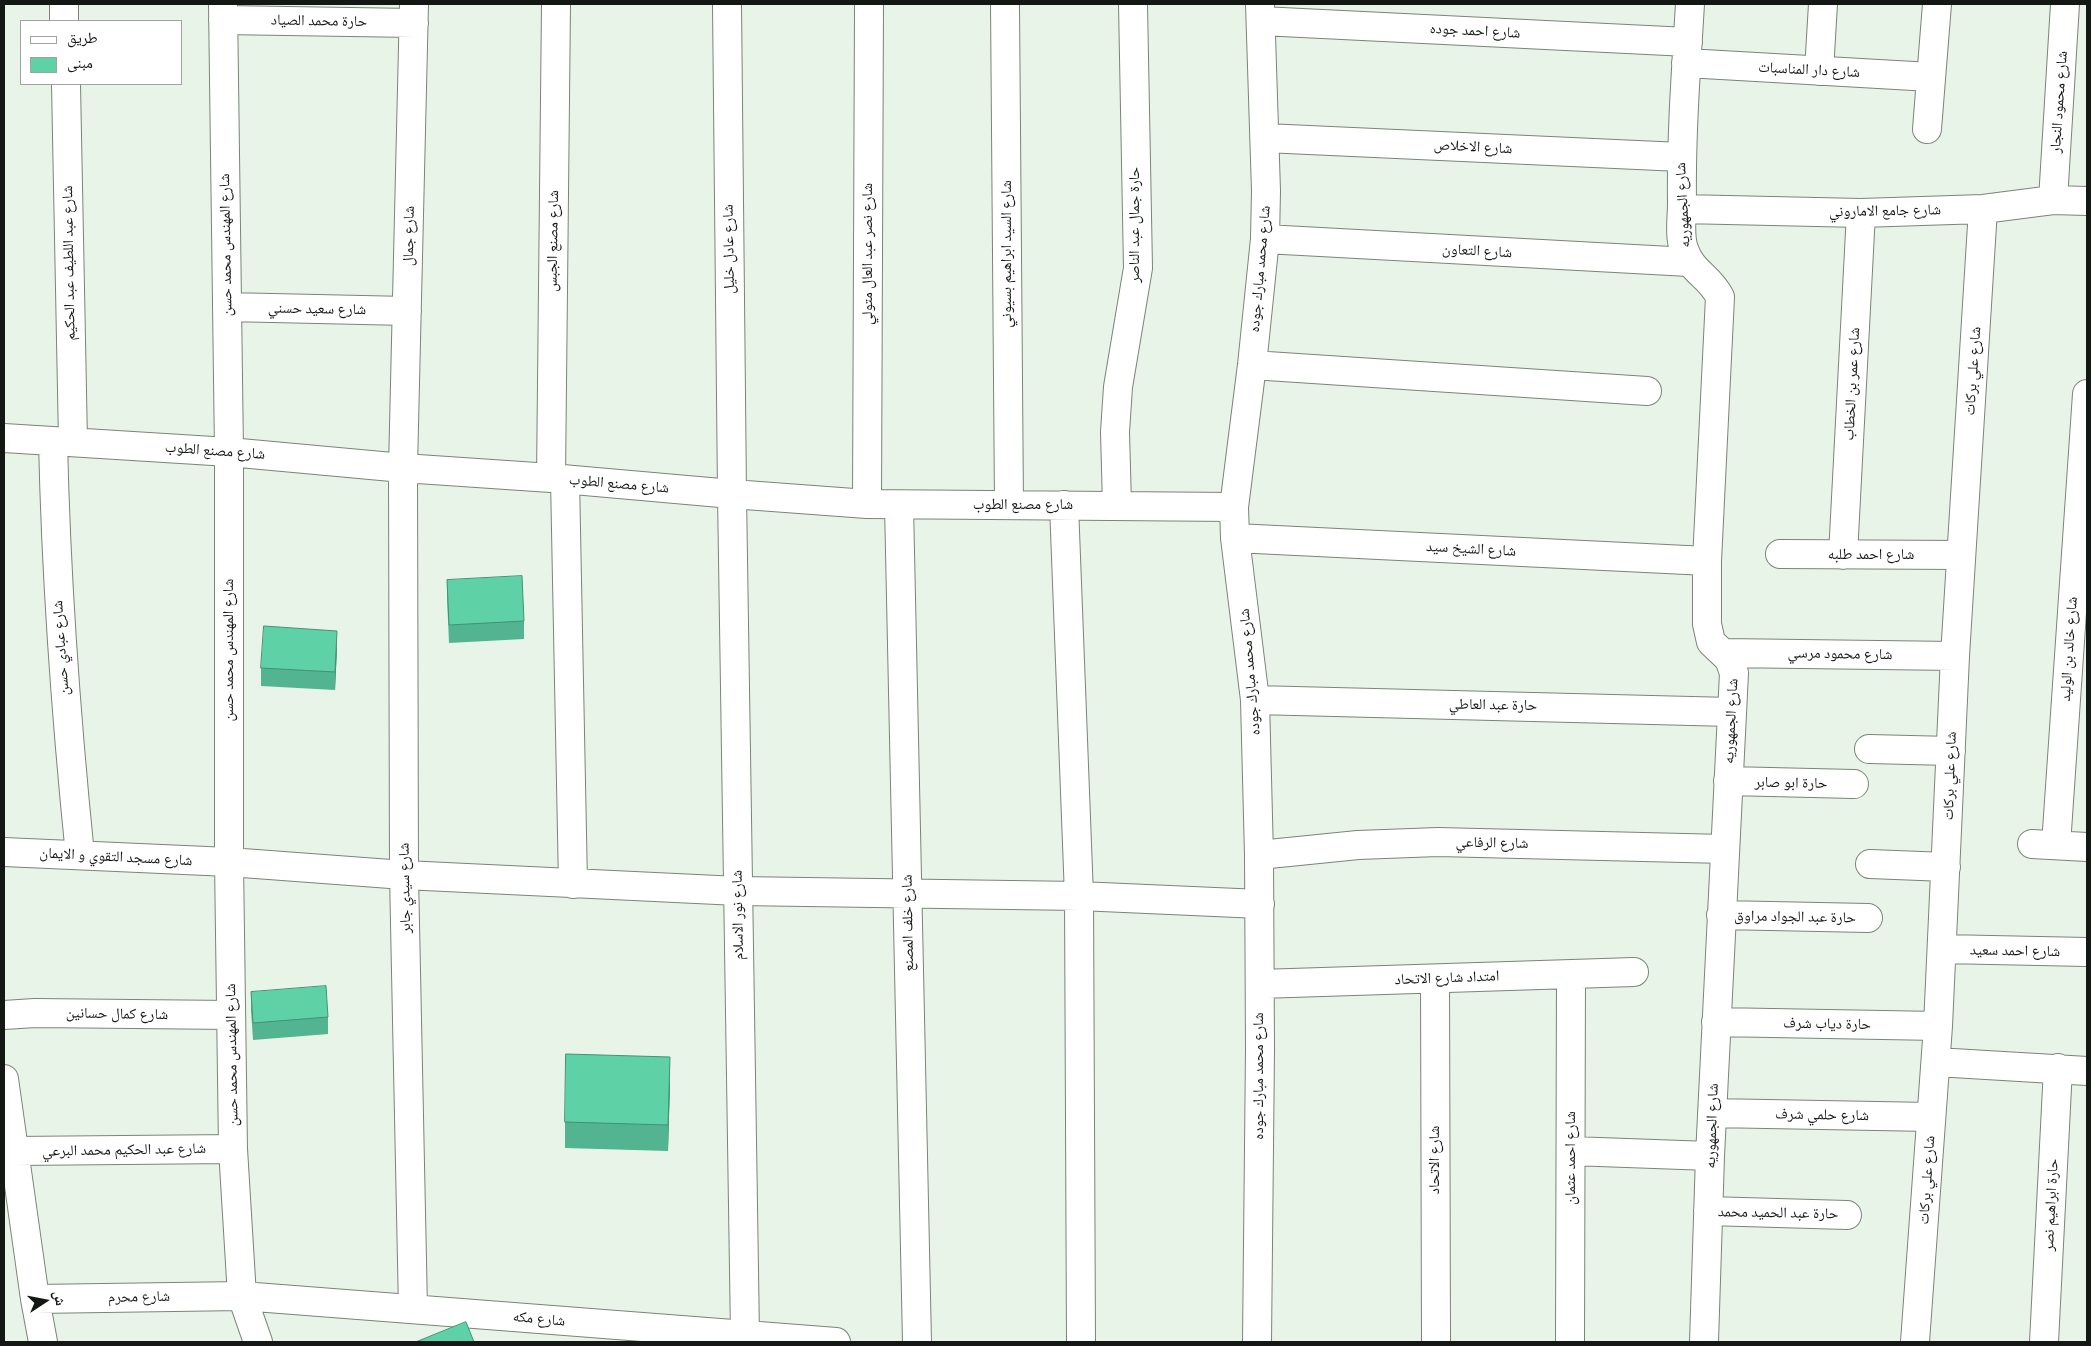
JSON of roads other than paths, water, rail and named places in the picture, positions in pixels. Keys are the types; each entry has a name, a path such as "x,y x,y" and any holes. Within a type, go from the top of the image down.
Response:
{"street":[{"path":"64,4 64,20"},
{"name":"شارع مصنع الجبس","path":"556,4 558,478 573,884"},
{"name":"شارع عادل خليل","path":"727,4 732,494"},
{"name":"شارع نصر عبد العال متولي","path":"867,504 869,4"},
{"name":"شارع السيد ابراهيم بسيوني","path":"1005,4 1009,505"},
{"name":"حارة جمال عبد الناصر","path":"1117,505 1115,432 1118,387 1138,268 1133,4"},
{"name":"شارع الجمهوريه","path":"1690,4 1681,157 1682,246 1688,262 1708,279 1720,297 1707,561 1708,633 1711,642 1724,653 1732,665 1734,673 1716,1022 1704,1342"},
{"path":"1819,71 1823,4"},
{"path":"1927,129 1937,4"},
{"name":"شارع محمود النجار","path":"2053,200 2065,4"},
{"name":"حارة محمد الصياد","path":"223,12 414,13"},
{"name":"شارع المهندس محمد حسن","path":"223,12 229,452 229,862 233,1148 242,1296 258,1342"},
{"name":"شارع احمد جوده","path":"1260,12 1687,52"},
{"name":"شارع محمد مبارك جوده","path":"1257,1342 1260,904 1255,700 1235,538 1234,507 1252,365 1265,239 1265,138 1260,12"},
{"name":"شارع جمال","path":"403,468 414,13"},
{"name":"شارع دار المناسبات","path":"1687,52 1819,71 1931,77"},
{"name":"شارع عبد اللطيف عبد الحكيم","path":"63,442 66,85"},
{"name":"شارع الاخلاص","path":"1265,138 1681,157"},
{"name":"شارع جامع الاماروني","path":"1682,209 1861,213 1983,209 2053,200 2087,201"},
{"name":"شارع علي بركات","path":"1915,1342 1943,949 1955,656 1983,209"},
{"name":"شارع عمر بن الخطاب","path":"1843,555 1861,213"},
{"name":"شارع التعاون","path":"1265,239 1688,262"},
{"name":"شارع سعيد حسني","path":"227,308 407,311"},
{"path":"1252,365 1647,390"},
{"name":"شارع خالد بن الوليد","path":"2087,394 2044,844 2087,847"},
{"name":"شارع مصنع الطوب","path":"4,438 229,452 403,468 558,478 867,504 1234,507"},
{"name":"شارع عبادي حسن","path":"63,442 55,544 60,646 80,855"},
{"name":"شارع سيدي جابر","path":"403,468 404,875 413,1309"},
{"name":"شارع نور الاسلام","path":"732,494 745,1335"},
{"name":"شارع خلف المصنع","path":"899,505 917,1342"},
{"path":"1064,505 1079,896 1081,1342"},
{"name":"شارع الشيخ سيد","path":"1235,538 1707,561"},
{"name":"شارع احمد طلبه","path":"1780,554 1962,555"},
{"name":"شارع محمود مرسي","path":"1724,653 1955,656"},
{"name":"حارة عبد العاطي","path":"1255,700 1731,712"},
{"path":"1869,749 1952,751"},
{"name":"حارة ابو صابر","path":"1728,781 1854,784"},
{"name":"شارع الرفاعي","path":"1259,855 1358,845 1438,842 1724,849"},
{"name":"شارع مسجد التقوي و الايمان","path":"4,852 229,862 404,875 738,892 907,892 1079,896 1260,904"},
{"path":"1870,864 1946,867"},
{"name":"حارة عبد الجواد مراوق","path":"1722,916 1868,918"},
{"name":"شارع احمد سعيد","path":"1943,949 2087,952"},
{"name":"امتداد شارع الاتحاد","path":"1260,984 1634,972"},
{"name":"شارع احمد عثمان","path":"1570,1342 1571,975"},
{"name":"شارع الاتحاد","path":"1435,979 1436,1342"},
{"name":"شارع كمال حسانين","path":"4,1015 35,1013 231,1015"},
{"name":"حارة دياب شرف","path":"1716,1022 1938,1026"},
{"path":"1936,1062 2087,1070"},
{"name":"حارة ابراهيم نصر","path":"2044,1342 2058,1068"},
{"path":"4,1079 43,1342"},
{"name":"شارع حلمي شرف","path":"1712,1114 1932,1117"},
{"name":"شارع عبد الحكيم محمد البرعي","path":"14,1151 233,1148"},
{"path":"1571,1151 1710,1156"},
{"name":"حارة عبد الحميد محمد","path":"1708,1211 1847,1215"},
{"name":"شارع مكه","path":"242,1296 745,1335 798,1341 836,1342"},
{"name":"شارع محرم","path":"35,1298 242,1296"}]}
